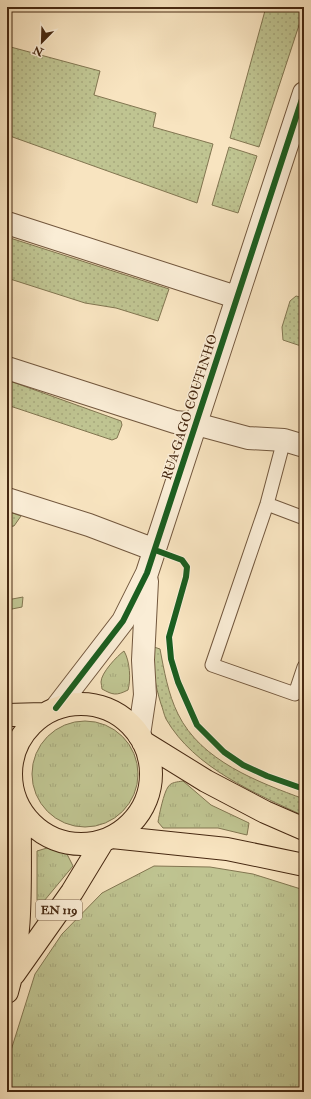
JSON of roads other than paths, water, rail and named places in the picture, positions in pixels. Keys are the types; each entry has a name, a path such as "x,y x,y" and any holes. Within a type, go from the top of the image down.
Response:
{"main road":[{"path":"7,715 50,711 79,704 102,707 123,718 141,738 206,781 265,812 304,829"},
{"path":"50,711 28,727 17,744 11,762 11,782 14,803 36,828 57,840 80,844 108,839 227,849 304,865"},
{"path":"108,839 130,825 143,807 150,786 150,763 141,738"},
{"name":"EN 119","path":"9,984 19,922 14,803"},
{"name":"EN 119","path":"9,984 108,839"}],"street":[{"name":"RUA GAGO COUTINHO","path":"50,711 122,621 147,573 236,297 304,93"},
{"path":"7,223 236,297"},
{"path":"7,368 175,422 196,424 248,438 284,440 304,446"},
{"path":"7,499 90,525 155,550"},
{"name":"RUA GAGO COUTINHO","path":"141,738 145,695 143,660 147,573"}],"lane":[{"path":"284,440 267,504 212,665 295,694 304,666"},
{"path":"267,504 304,518"}]}
